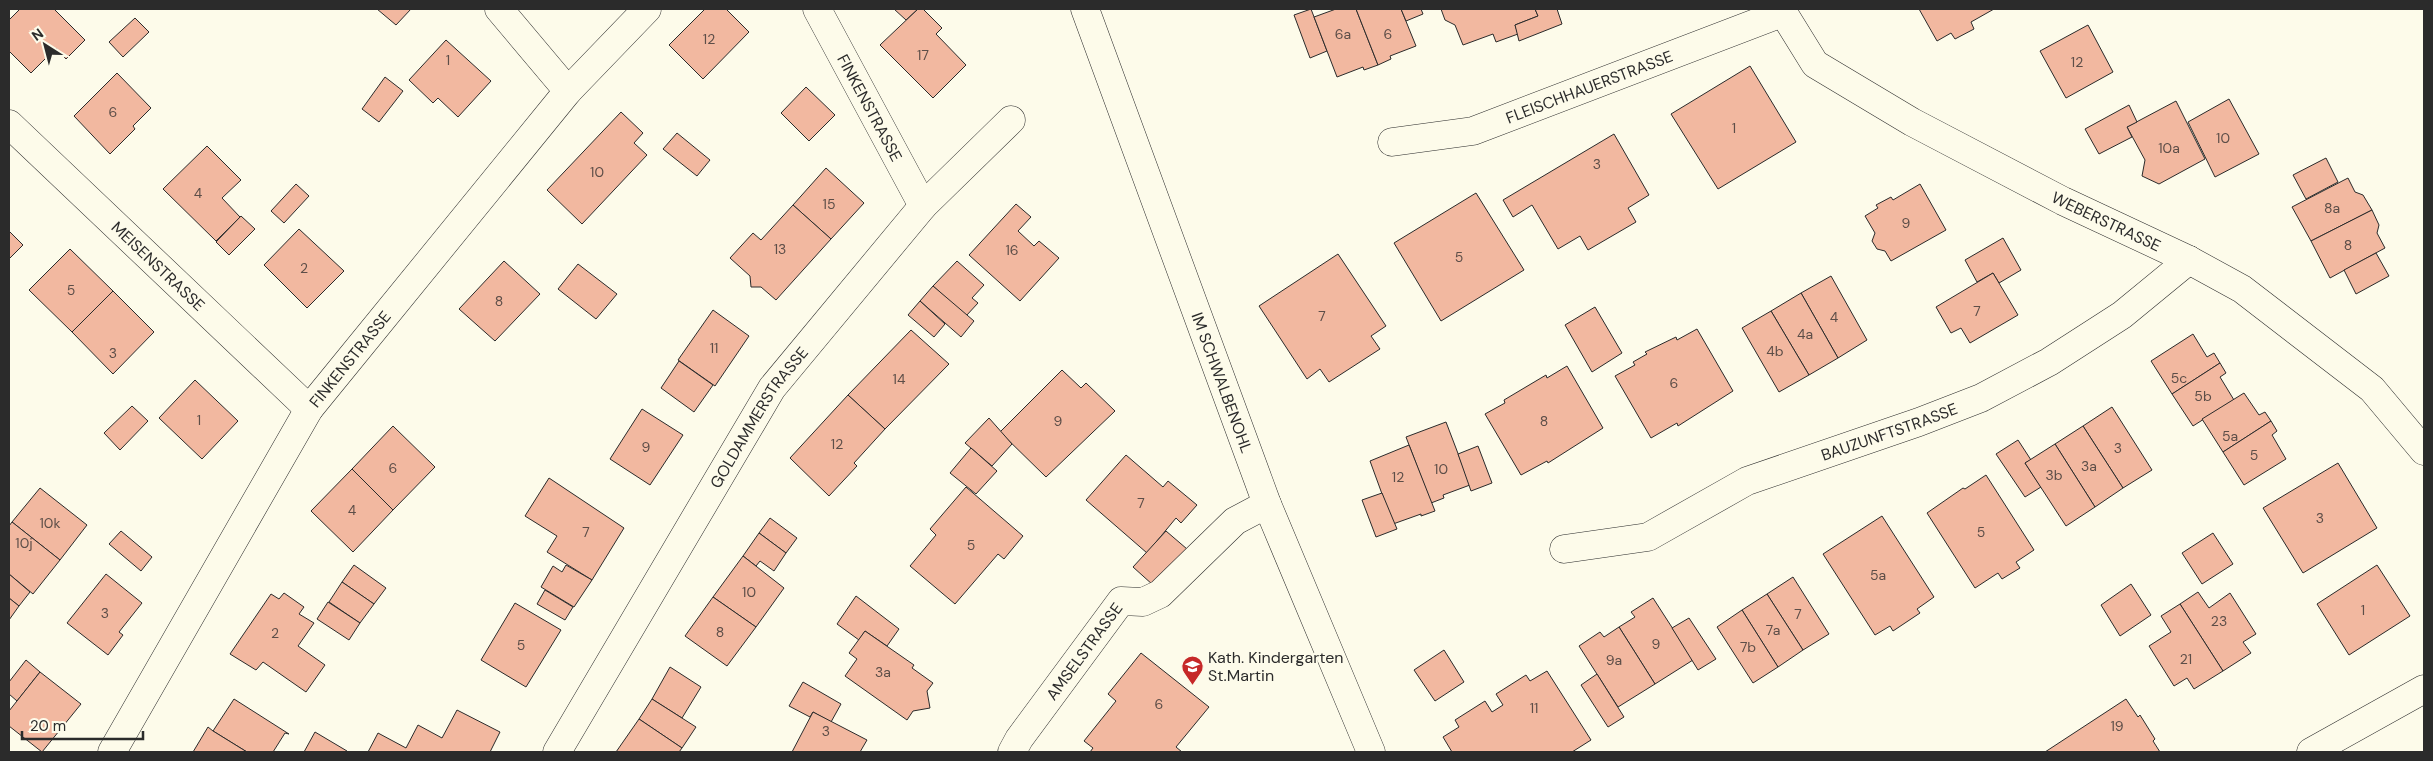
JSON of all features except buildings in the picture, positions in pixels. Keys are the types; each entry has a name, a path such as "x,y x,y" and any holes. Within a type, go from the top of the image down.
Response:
{"street":[{"path":"499,9 568,91"},
{"name":"FINKENSTRASSE","path":"112,752 309,409 568,91 647,9"},
{"name":"FINKENSTRASSE","path":"817,9 924,206"},
{"name":"IM SCHWALBENOHL","path":"1085,9 1267,504 1371,752"},
{"name":"FLEISCHHAUERSTRASSE","path":"1392,142 1473,131 1781,11"},
{"name":"WEBERSTRASSE","path":"1781,11 1815,64 1823,69 1912,122 2063,201 2188,260 2242,290 2372,389 2424,451"},
{"name":"GOLDAMMERSTRASSE","path":"557,752 772,388 924,206 1011,120"},
{"name":"MEISENSTRASSE","path":"9,124 309,409"},
{"name":"BAUZUNFTSTRASSE","path":"1564,550 1648,537 1747,481 1920,422 1981,398 2049,362 2122,315 2188,260"},
{"name":"AMSELSTRASSE","path":"1012,752 1019,739 1121,601 1143,602 1160,594 1235,521 1267,504"},
{"path":"2310,752 2424,689"}],"place":[{"name":"Kath. Kindergarten St.Martin","path":"1192,685"}]}
